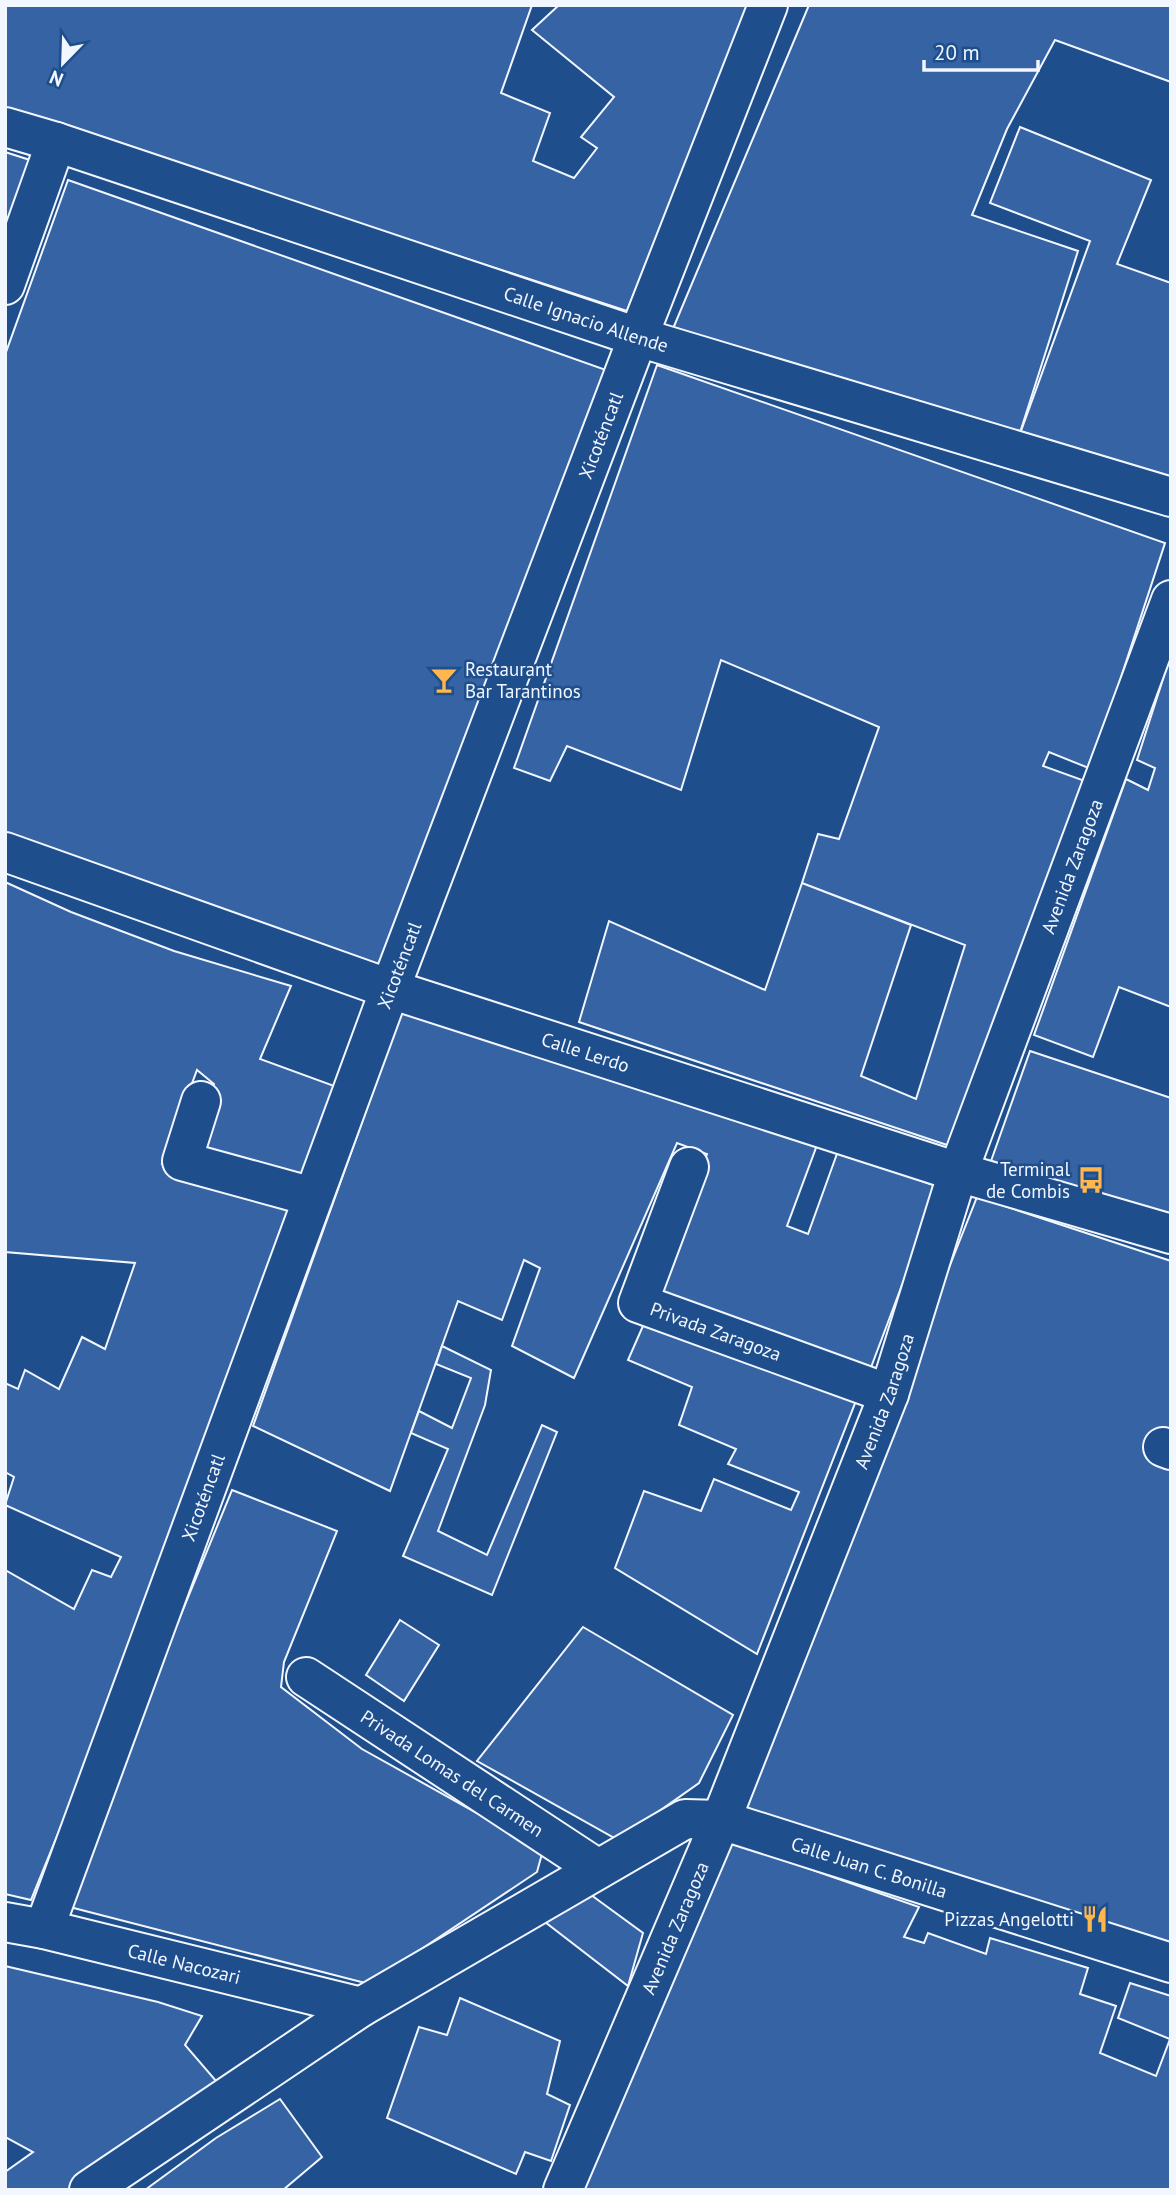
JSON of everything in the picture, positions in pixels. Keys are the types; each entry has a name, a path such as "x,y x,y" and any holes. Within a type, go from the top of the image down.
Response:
{"street":[{"name":"Xicoténcatl","path":"44,1929 390,989 638,337 768,5"},
{"name":"Calle Ignacio Allende","path":"5,127 57,142 638,337 1171,497"},
{"path":"5,285 57,142"},
{"name":"Avenida Zaragoza","path":"563,2190 703,1819 889,1394 958,1172 1171,600"},
{"name":"Calle Lerdo","path":"5,852 390,989 958,1172 1171,1234"},
{"path":"201,1101 182,1161 313,1197"},
{"name":"Privada Zaragoza","path":"689,1167 638,1303 889,1394"},
{"name":"Privada Lomas del Carmen","path":"306,1677 598,1869"},
{"path":"89,2190 361,2007 598,1869 703,1819"},
{"name":"Calle Juan C. Bonilla","path":"703,1819 1171,1963"},
{"name":"Calle Nacozari","path":"5,1922 44,1929 361,2007"}],"building":[{"path":"5,5 532,5 501,93 550,113 533,161 574,178 597,148 581,137 614,97 532,30 559,5 748,5 627,311 5,108"},
{"path":"809,5 1171,5 1171,82 1055,40 1007,129 972,215 1078,251 1017,442 672,331"},
{"path":"1020,127 1151,180 1117,264 1171,283 1171,493 1017,442 1090,241 990,203"},
{"path":"5,152 33,161 5,238"},
{"path":"68,180 606,370 384,978 5,848 5,355"},
{"path":"657,365 1165,543 1091,769 1049,752 1043,766 1085,781 956,1148 579,1022 609,921 765,990 818,834 839,839 879,727 721,660 681,790 567,746 550,781 514,768","holes":["802,883 965,945 916,1099 861,1076 911,925"]},
{"path":"1171,654 1171,1007 1119,987 1093,1057 1034,1035 1126,779 1148,790 1155,768 1137,760"},
{"path":"5,882 71,912 174,951 291,986 260,1059 337,1087 303,1188 193,1151 214,1084 197,1070 162,1164 297,1212 204,1476 31,1900 5,1894 5,1570 74,1609 92,1570 111,1577 121,1557 5,1505 14,1477 5,1472 5,1383 18,1389 25,1370 59,1389 82,1337 105,1349 135,1263 5,1252"},
{"path":"404,1005 817,1145 787,1226 808,1234 838,1151 939,1187 870,1370 656,1289 707,1154 677,1143 574,1378 512,1346 540,1268 524,1260 502,1320 458,1301 390,1491 253,1426"},
{"path":"1030,1051 1171,1098 1171,1217 991,1161"},
{"path":"977,1197 1171,1261 1171,1953 735,1807"},
{"path":"646,1319 859,1393 757,1654 615,1568 644,1491 701,1511 714,1479 791,1510 799,1492 728,1464 736,1449 679,1425 692,1387 628,1360"},
{"path":"442,1346 491,1370 485,1405 438,1531 487,1555 542,1425 557,1432 492,1595 403,1556 448,1449 411,1433 419,1411 452,1428 471,1378 436,1364"},
{"path":"232,1490 337,1531 284,1662 281,1687 362,1749 543,1850 537,1872 369,1984 62,1905"},
{"path":"400,1620 439,1645 404,1701 366,1675"},
{"path":"583,1627 733,1715 699,1783 618,1840 477,1761"},
{"path":"718,1837 919,1907 904,1937 924,1943 928,1933 986,1954 990,1938 1088,1968 1080,1994 1116,2006 1100,2053 1156,2076 1170,2039 1118,2018 1130,1983 1171,1996 1171,2190 583,2189"},
{"path":"587,1892 643,1933 628,1986 545,1922"},
{"path":"5,1966 158,2002 202,2016 185,2045 217,2082 74,2190 5,2190 5,2172 33,2152 5,2137"},
{"path":"460,1998 560,2041 547,2094 570,2105 551,2161 525,2152 516,2174 387,2118 419,2027 447,2035"},
{"path":"280,2099 322,2157 283,2190 145,2190 216,2138"}],"place":[{"name":"Restaurant Bar Tarantinos","path":"444,680"},
{"name":"Terminal de Combis","path":"1091,1180"},
{"name":"Pizzas Angelotti","path":"1095,1919"}]}
